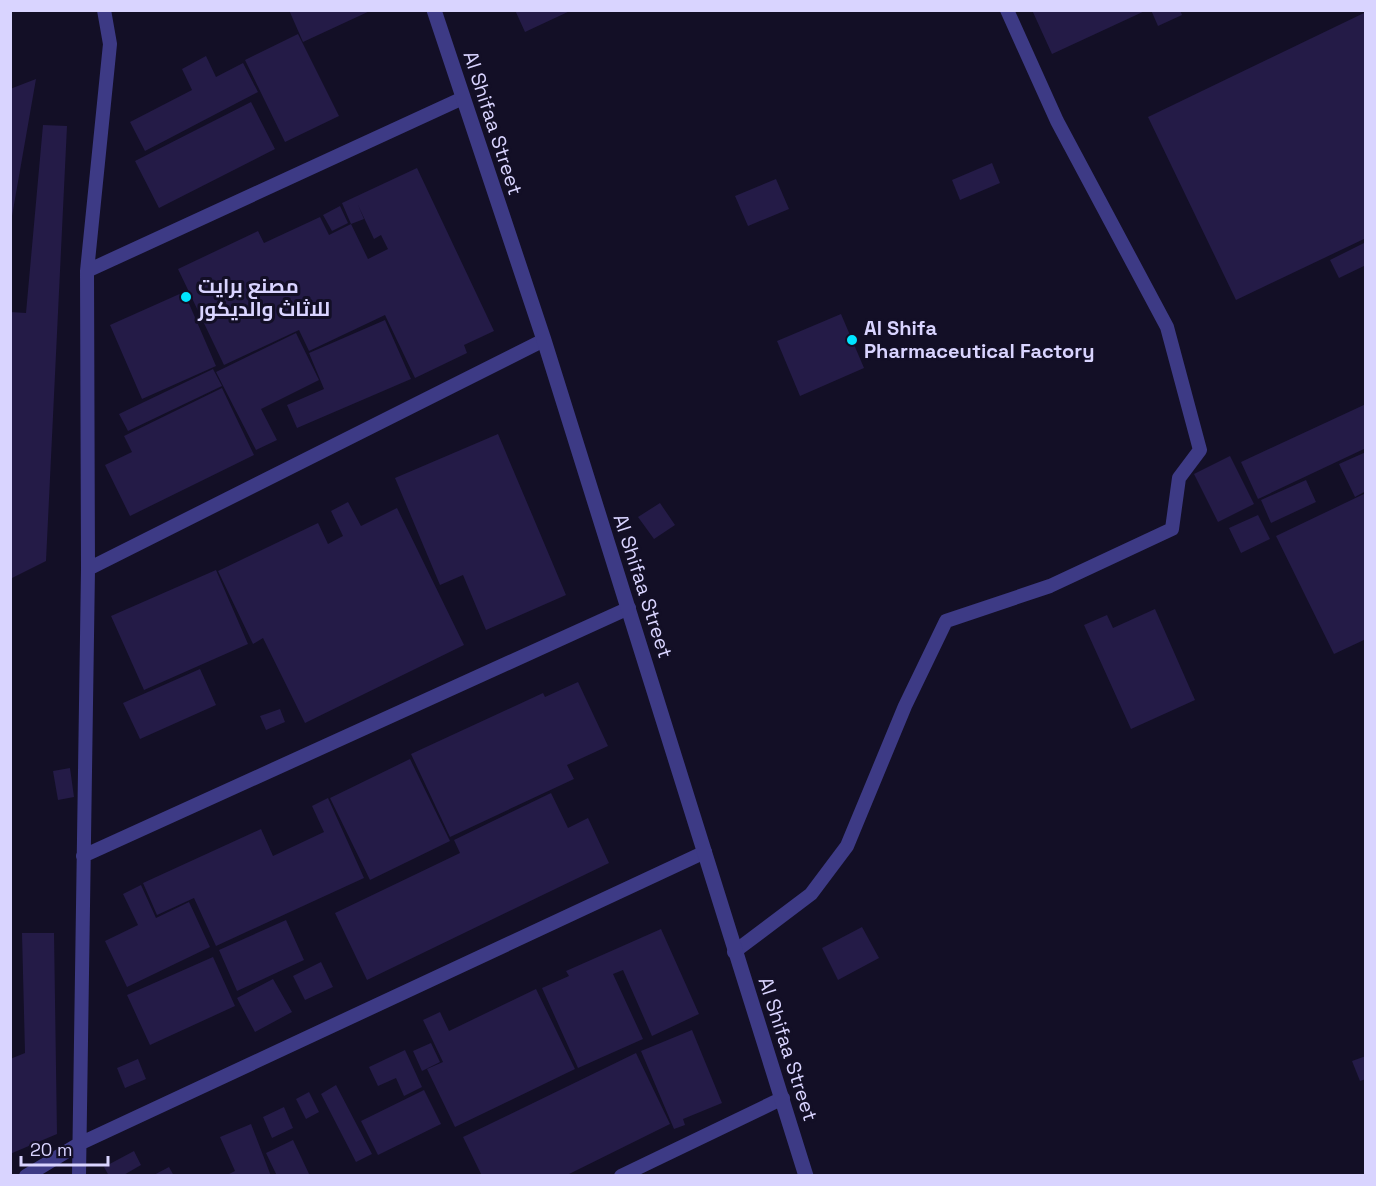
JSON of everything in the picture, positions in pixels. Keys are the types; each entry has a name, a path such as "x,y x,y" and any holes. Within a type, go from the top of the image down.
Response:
{"street":[{"name":"Al Shifaa Street","path":"434,10 544,340 806,1176"}],"lane":[{"path":"79,1176 88,569 87,271 110,44 104,10"},
{"path":"734,952 811,894 847,846 905,706 945,621 1050,586 1172,529 1179,478 1200,450 1167,327 1057,121 1007,10"},
{"path":"87,271 463,98"},
{"path":"88,569 544,340"},
{"path":"83,856 629,608"},
{"path":"26,1176 79,1144 705,852"},
{"path":"621,1176 783,1098"}],"building":[{"path":"289,10 372,10 303,42"},
{"path":"515,10 572,10 525,32"},
{"path":"1032,10 1147,10 1052,54"},
{"path":"1151,10 1180,10 1182,15 1158,26"},
{"path":"1366,12 1366,238 1236,300 1148,117"},
{"path":"298,34 339,116 285,142 245,60"},
{"path":"206,56 216,77 243,63 258,92 145,151 130,122 192,90 182,69"},
{"path":"36,79 12,216 10,216 10,89"},
{"path":"251,102 275,149 159,208 135,161"},
{"path":"43,125 67,126 46,561 10,579 10,312 26,313"},
{"path":"992,163 1000,183 960,200 952,180"},
{"path":"417,168 494,331 464,345 467,353 415,378 385,315 309,351 299,330 224,365 178,269 258,231 264,243 320,217 329,235 351,224 342,203","holes":["358,205 374,239 381,235 388,249 368,259 351,224 364,219"]},
{"path":"776,179 789,209 748,226 735,196"},
{"path":"340,206 348,223 332,231 323,215"},
{"path":"1366,242 1366,265 1339,278 1330,260"},
{"path":"184,292 216,366 142,399 110,325"},
{"path":"841,314 864,368 800,396 777,341"},
{"path":"385,320 411,379 297,428 287,405 324,389 309,353"},
{"path":"296,333 319,380 261,409 277,440 256,450 216,372"},
{"path":"213,369 222,386 128,431 119,414"},
{"path":"222,388 254,455 130,516 105,465 132,452 124,436"},
{"path":"1366,404 1366,448 1258,499 1241,462"},
{"path":"498,434 566,595 486,630 463,575 440,585 395,478"},
{"path":"1366,452 1366,491 1355,497 1339,464"},
{"path":"1230,456 1254,504 1218,522 1194,474"},
{"path":"1306,480 1316,502 1271,523 1261,500"},
{"path":"1366,493 1366,639 1334,654 1276,536"},
{"path":"348,502 361,526 397,508 464,645 305,723 263,638 253,644 218,571 318,523 328,544 343,536 331,511"},
{"path":"660,503 675,525 654,539 638,517"},
{"path":"1258,515 1270,539 1241,553 1229,528"},
{"path":"216,570 248,644 144,690 111,616"},
{"path":"1155,609 1195,700 1131,729 1084,625 1107,615 1113,628"},
{"path":"200,669 216,705 140,739 123,703"},
{"path":"578,682 608,746 567,765 574,779 450,837 411,754 543,693 545,697"},
{"path":"280,709 285,722 266,730 260,716"},
{"path":"410,759 450,841 370,880 330,798"},
{"path":"70,768 74,797 58,800 53,771"},
{"path":"551,793 568,828 588,818 609,863 367,980 335,913 460,853 454,840"},
{"path":"328,798 364,878 216,946 194,898 157,915 143,883 261,829 273,856 324,832 312,806"},
{"path":"141,885 156,918 189,902 210,947 127,987 105,941 138,925 123,894"},
{"path":"286,920 304,960 237,991 219,950"},
{"path":"862,927 879,958 838,980 822,948"},
{"path":"661,929 699,1014 652,1036 623,970 613,974 643,1039 578,1068 542,988 569,976 566,971"},
{"path":"22,933 54,933 57,1134 10,1154 10,1059 25,1053"},
{"path":"213,957 235,1006 150,1045 127,995"},
{"path":"321,962 333,987 305,1000 293,976"},
{"path":"273,979 292,1012 255,1032 237,998"},
{"path":"536,989 575,1069 455,1127 427,1069 443,1062 423,1020 440,1012 449,1031"},
{"path":"692,1030 722,1103 683,1119 685,1125 674,1129 641,1051"},
{"path":"431,1043 440,1062 422,1071 413,1051"},
{"path":"405,1050 422,1087 404,1096 396,1078 378,1086 369,1067"},
{"path":"636,1053 670,1124 565,1176 482,1176 463,1137"},
{"path":"1366,1056 1366,1079 1360,1081 1352,1061"},
{"path":"138,1059 146,1079 125,1088 117,1068"},
{"path":"336,1085 372,1154 356,1162 321,1094"},
{"path":"424,1090 441,1124 378,1155 361,1121"},
{"path":"309,1092 319,1112 306,1119 296,1099"},
{"path":"284,1107 293,1128 272,1138 263,1117"},
{"path":"251,1124 271,1176 225,1176 235,1171 220,1137"},
{"path":"293,1140 310,1176 277,1176 266,1153"},
{"path":"134,1151 141,1165 122,1176 109,1176 104,1167"},
{"path":"169,1167 174,1176 152,1176"}],"place":[{"name":"مصنع برايت للاثاث والديكور","path":"186,297"},
{"name":"Al Shifa Pharmaceutical Factory","path":"852,340"}]}
